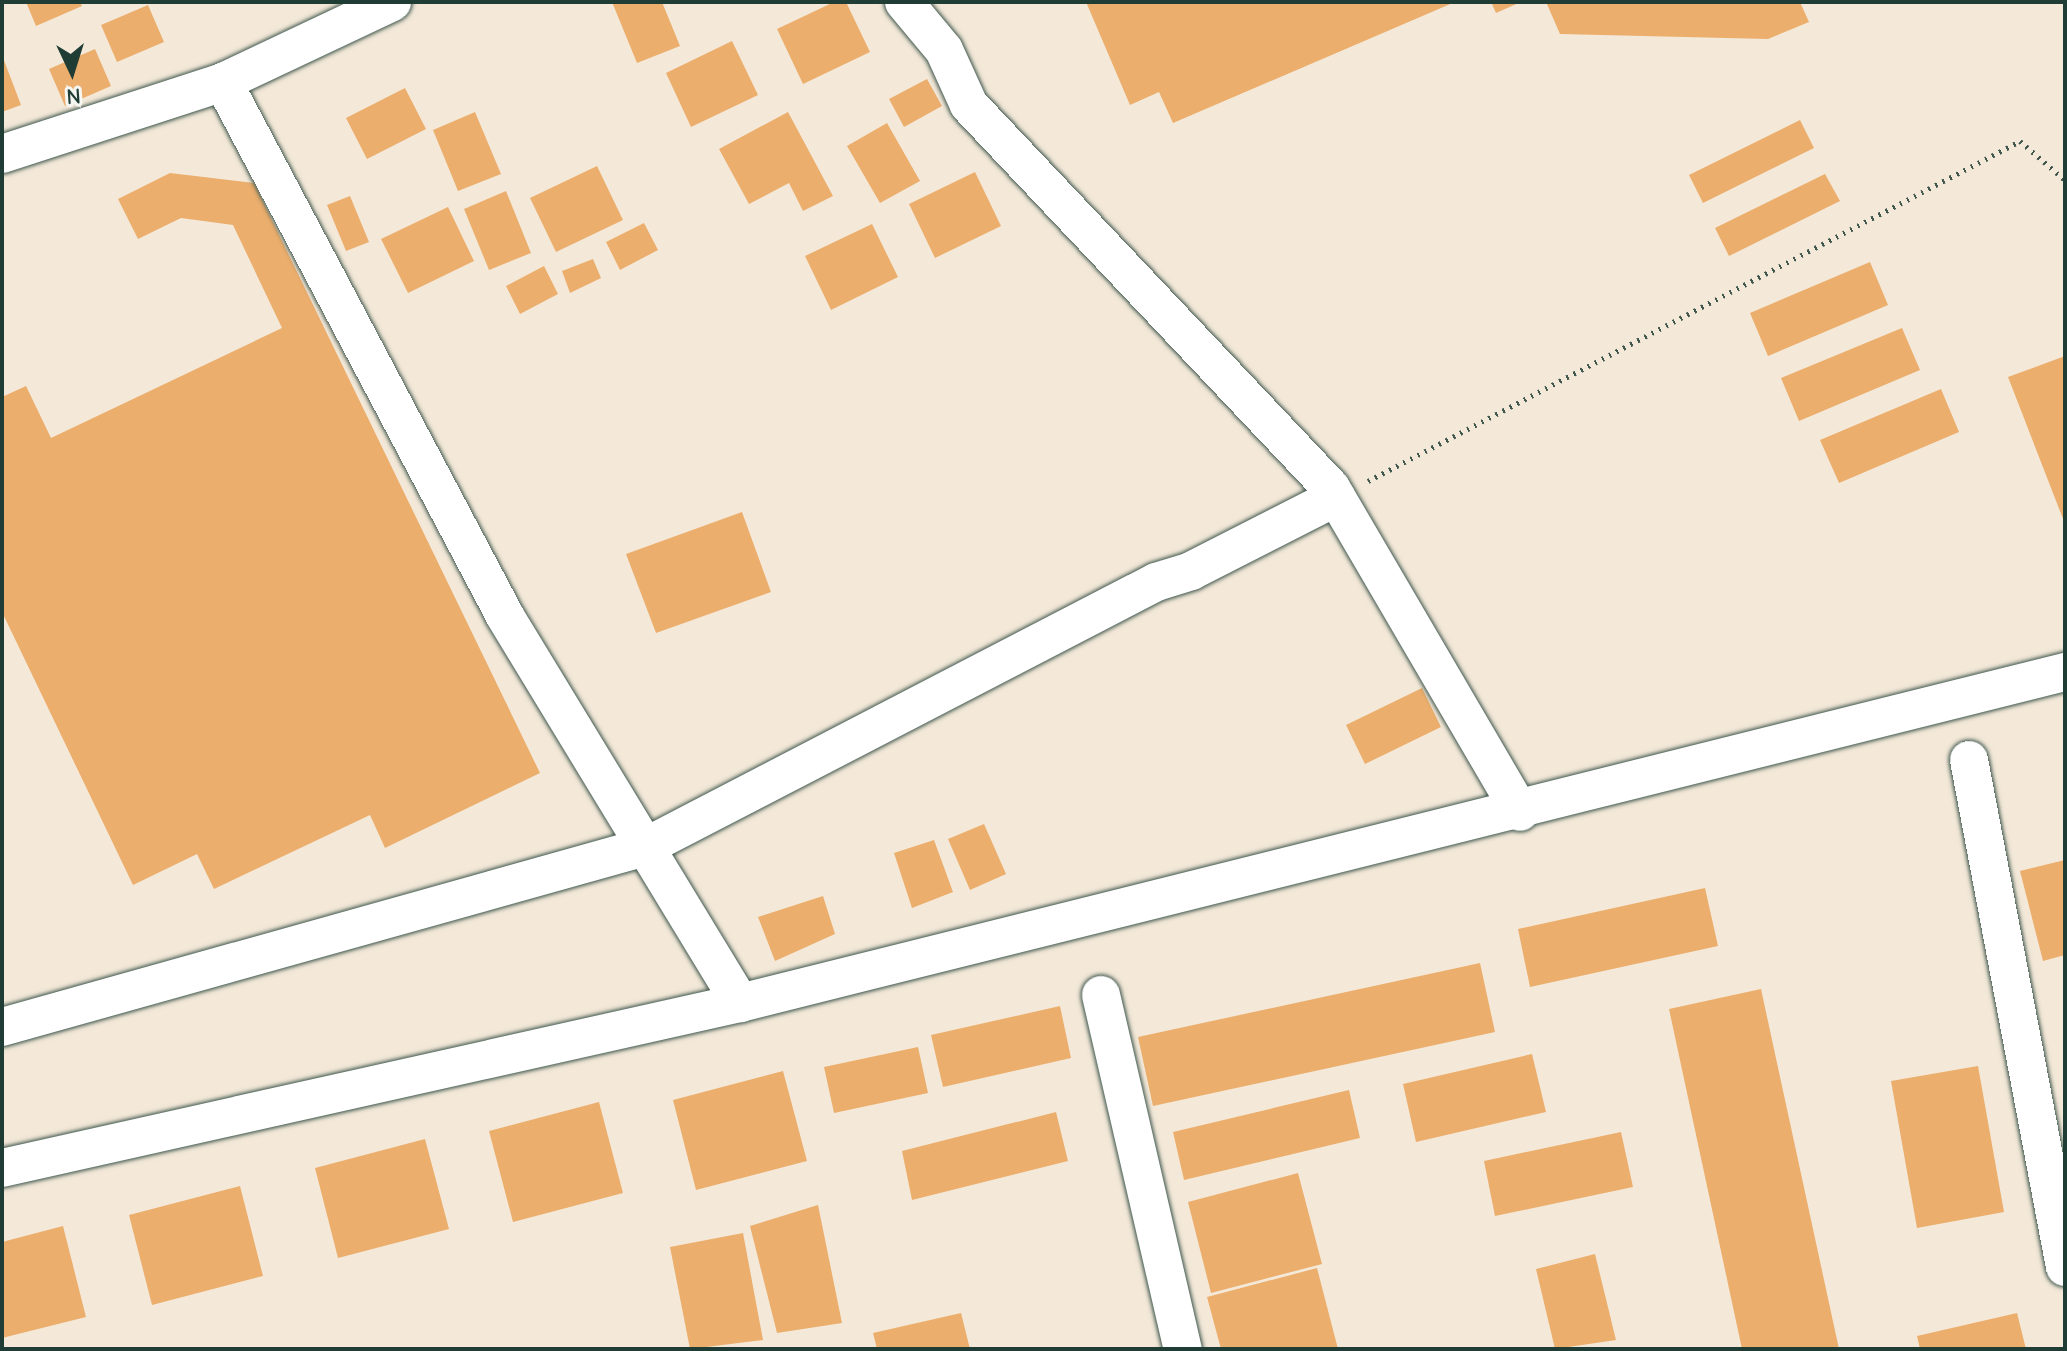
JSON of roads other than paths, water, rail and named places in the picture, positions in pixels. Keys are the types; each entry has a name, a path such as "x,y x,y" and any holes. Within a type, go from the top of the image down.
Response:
{"street":[{"path":"2,154 223,82 392,2"},
{"path":"904,2 944,50 969,105 1336,497 1520,812"},
{"path":"223,82 505,616 740,1003"},
{"path":"2,1027 645,847 1156,582 1191,571 1336,497"},
{"path":"6,1158 740,1003 1520,812 2065,672"},
{"path":"1969,760 2065,1267"},
{"path":"1101,995 1183,1349"}]}
